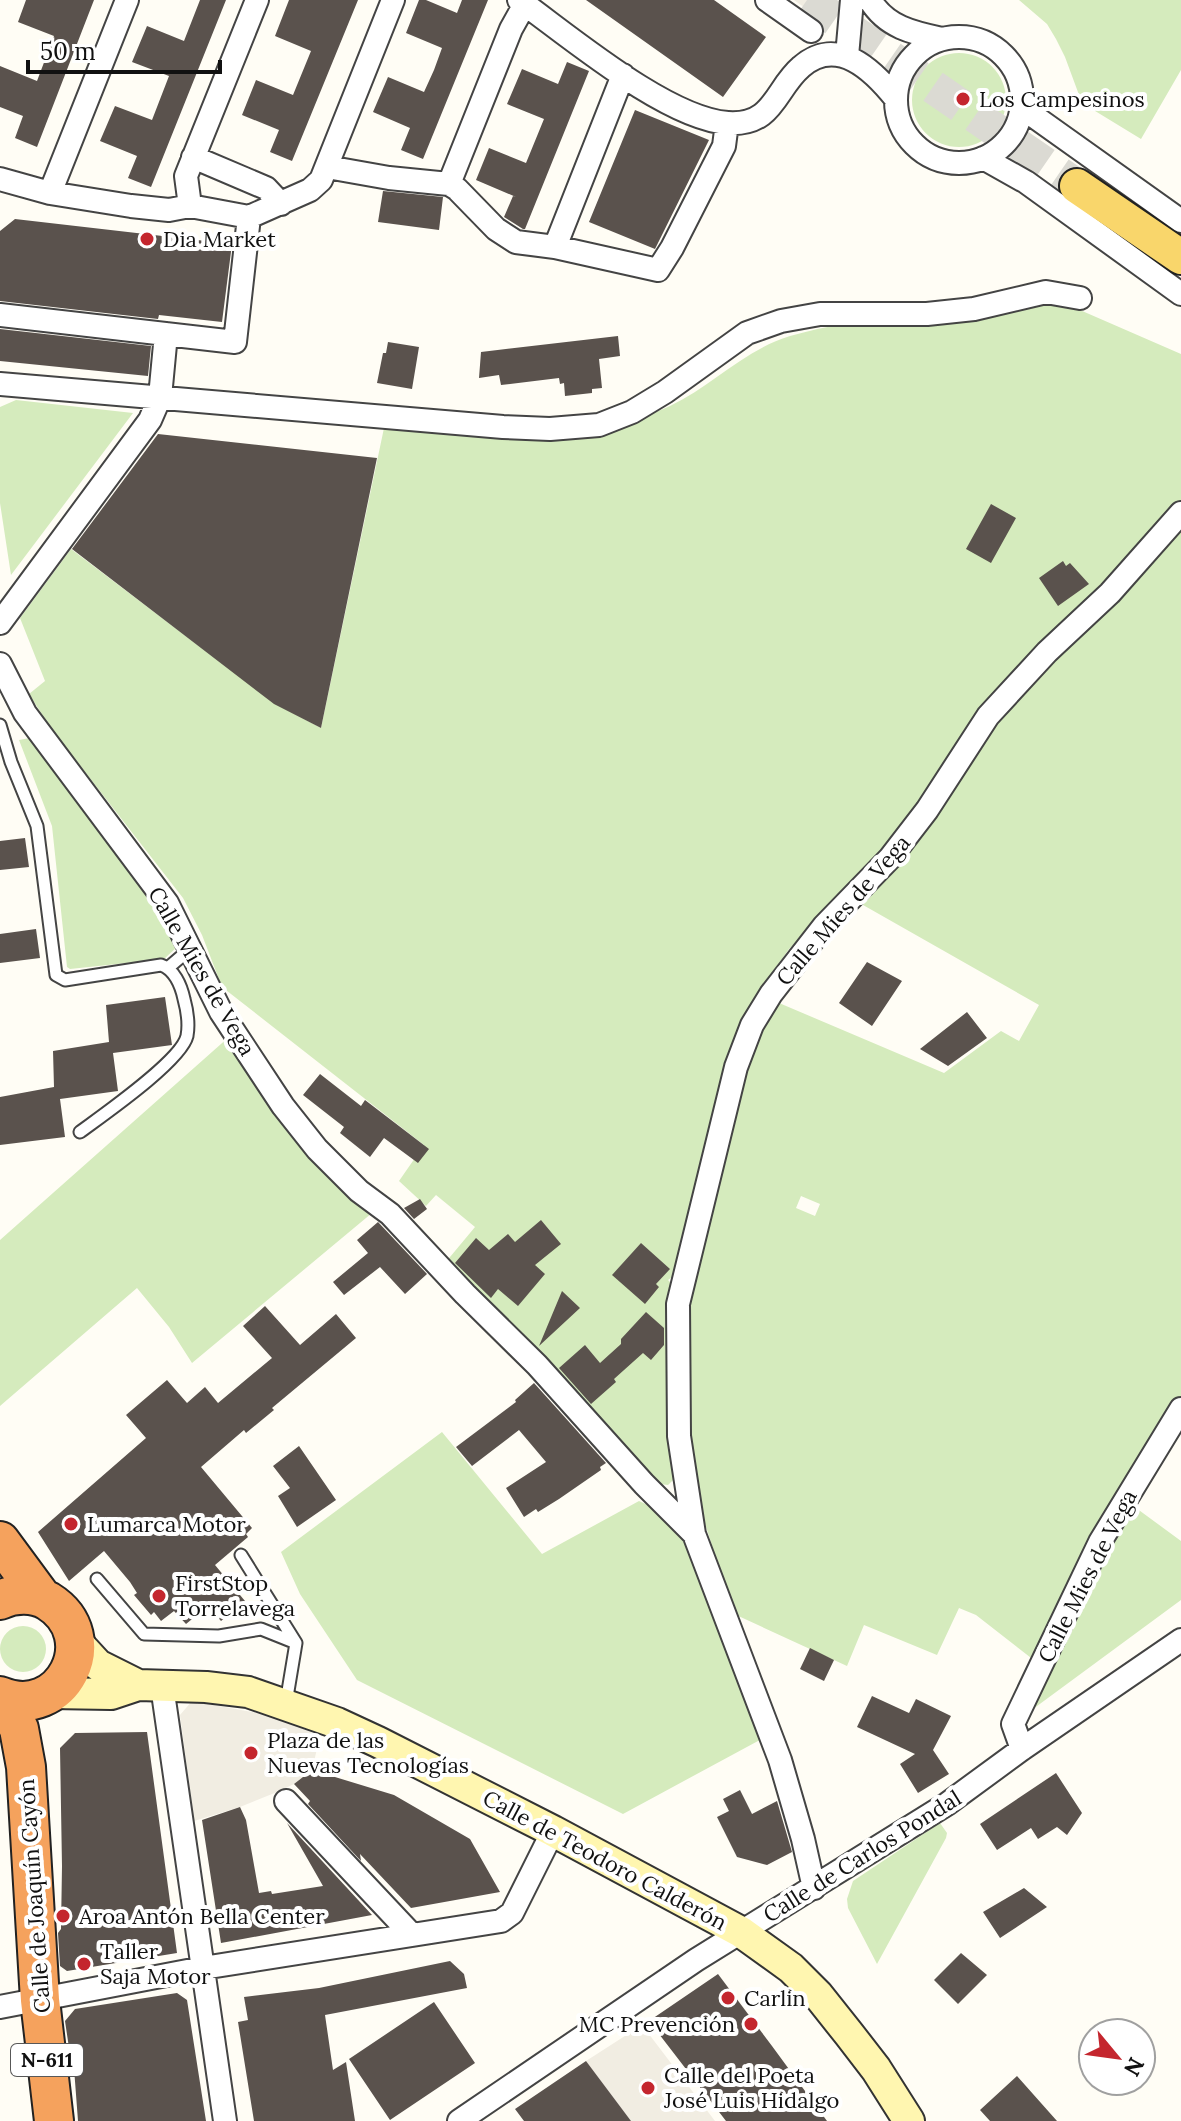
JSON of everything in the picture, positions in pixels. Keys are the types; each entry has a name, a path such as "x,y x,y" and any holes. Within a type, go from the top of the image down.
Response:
{"highway":[{"path":"0,1541 42,1598"},
{"path":"1,1593 42,1598 58,1608 70,1622 75,1640"},
{"name":"N-611","path":"2,1697 24,1701 48,1694 63,1683 71,1670 75,1640"},
{"name":"Calle de Joaquín Cayón","path":"26,1767 35,1722 48,1694"},
{"name":"Calle de Joaquín Cayón","path":"2,1697 19,1729 26,1767 40,2000 54,2121"}],"main road":[{"path":"1077,186 1181,257"},
{"name":"Calle de Teodoro Calderón","path":"75,1640 98,1665 150,1686"},
{"name":"Calle de Teodoro Calderón","path":"48,1694 111,1694 150,1686 206,1687 248,1692 351,1729 553,1831 741,1932 791,1968 818,1995 876,2069 909,2121"}],"street":[{"path":"50,193 127,0"},
{"path":"190,206 186,176 257,0"},
{"path":"0,179 50,193 152,209 190,206 249,217 281,204 310,190 321,180 393,0"},
{"path":"767,0 811,31"},
{"path":"847,56 852,0"},
{"path":"870,0 880,14 900,28 942,39 972,38 999,52 1017,76 1021,107 1015,128 1001,146 983,158 956,162 929,155 908,138 897,113 896,99 904,68 927,45 942,39"},
{"path":"449,184 522,2 623,75 694,115 727,123 741,122 763,113 779,97 800,67 815,57 832,54 847,56 872,72 896,99"},
{"path":"555,247 623,75"},
{"path":"1021,107 1181,221"},
{"path":"327,167 449,184 496,229 516,242 555,247 658,270 724,146 727,123"},
{"path":"193,157 266,188 281,204"},
{"path":"983,158 1026,182 1181,294"},
{"path":"0,315 235,342 249,217"},
{"path":"0,384 550,429 599,425 632,412 747,333 781,321 820,314 927,314 974,309 1046,292 1080,298"},
{"path":"0,623 150,420 160,397 166,334"},
{"name":"Calle Mies de Vega","path":"814,1888 780,1760 694,1534 679,1436 678,1304 736,1067 752,1025 771,994 824,926 899,846 927,810 988,716 1047,652 1110,593 1181,513"},
{"name":"Calle Mies de Vega","path":"0,664 25,713 167,903 221,1012 283,1106 317,1149 359,1191 390,1214 537,1365 644,1484 694,1534"},
{"name":"Calle Mies de Vega","path":"1022,1749 1013,1724 1100,1542 1181,1409"},
{"name":"Calle de Carlos Pondal","path":"469,2118 741,1932 947,1804 1181,1640"},
{"path":"150,1686 203,1968 225,2121"},
{"path":"286,1801 412,1935"},
{"path":"0,2007 203,1968 508,1918 553,1831"}],"lane":[{"path":"0,725 37,826 56,975 65,980 161,965 169,967 182,988 187,1009 187,1038 172,1060 80,1132"},
{"path":"169,967 190,949"},
{"path":"241,1555 296,1643 285,1703"},
{"path":"97,1579 144,1634 219,1636 261,1629 296,1643"}],"green space":[{"path":"1019,0 1181,0 1181,70 1141,139 1082,103 1065,57 1047,24"},
{"path":"959,53 977,57 992,67 1002,82 1006,100 1002,118 992,133 977,143 959,147 941,143 926,133 916,118 912,100 916,82 926,67 941,57"},
{"path":"1042,304 1073,307 1181,354 1181,505 1104,588 1100,585 1054,636 1033,649 949,753 910,817 872,869 789,949 739,1027 724,1068 675,1275 668,1280 675,1287 677,1476 668,1485 660,1484 644,1470 599,1417 445,1263 475,1227 436,1195 426,1206 399,1181 424,1145 222,987 202,935 183,898 50,727 29,694 45,681 20,618 71,549 274,703 321,728 384,428 517,439 574,434 616,425 670,406 758,350 790,336 883,318"},
{"path":"16,400 133,413 11,575 0,503 0,407"},
{"path":"1181,518 1181,1401 1035,1661 976,1615 959,1608 937,1655 864,1625 847,1666 734,1614 700,1508 687,1446 687,1320 693,1270 750,1039 772,1000 944,1073 1001,1031 1019,1041 1039,1005 856,901 991,725","holes":["801,1196 820,1204 815,1216 796,1208"]},
{"path":"35,737 154,904 177,947 164,959 67,967 52,826 19,740"},
{"path":"230,1036 372,1213 192,1363 169,1327 137,1288 0,1406 0,1240"},
{"path":"442,1432 542,1554 639,1501 663,1512 685,1537 767,1736 623,1814 357,1680 300,1594 281,1552"},
{"path":"1132,1505 1181,1541 1181,1600 1033,1709 1030,1707 1031,1699"},
{"path":"23,1626 40,1632 46,1649 40,1666 23,1672 6,1666 0,1649 6,1632"},
{"path":"940,1823 947,1833 946,1838 877,1964 848,1908 847,1899 853,1881"}],"shaded area":[{"path":"794,0 837,0 823,21"},
{"name":"Plaza de las Nuevas Tecnologías","path":"192,1701 273,1716 320,1736 312,1770 277,1792 194,1821 180,1715"},
{"name":"Calle del Poeta José Luis Hidalgo","path":"642,2025 715,2121 631,2121 586,2061"}],"building":[{"path":"26,0 94,0 37,147 15,138 23,116 0,107 0,66 37,81 54,36 18,22"},
{"path":"200,0 226,0 151,187 128,178 137,156 100,141 115,106 152,120 169,76 132,62 147,26 184,41"},
{"path":"289,0 358,0 292,161 270,152 279,130 242,115 256,80 293,95 311,51 275,36"},
{"path":"419,0 457,13 462,0 488,0 423,159 401,150 410,128 373,112 388,77 424,92 434,70 442,48 406,33"},
{"path":"586,0 714,0 766,37 723,97"},
{"path":"567,62 589,71 523,229 504,217 513,196 516,197 476,180 489,148 526,163 544,119 507,104 522,69 558,84"},
{"path":"635,110 709,140 655,249 589,222"},
{"path":"383,191 443,197 439,230 378,222"},
{"path":"15,219 232,244 222,322 159,315 158,319 0,301 0,231"},
{"path":"0,329 151,346 148,376 0,361"},
{"path":"618,336 620,356 599,359 602,388 592,389 592,393 565,396 564,383 560,384 559,378 501,385 499,375 479,378 481,352"},
{"path":"388,342 419,347 412,389 377,383"},
{"path":"158,434 377,458 321,728 274,704 72,549"},
{"path":"991,504 1016,518 991,563 966,549"},
{"path":"1063,561 1066,566 1070,563 1089,584 1058,606 1039,578"},
{"path":"25,838 29,867 0,870 0,841"},
{"path":"36,929 40,958 0,963 0,934"},
{"path":"867,962 902,981 872,1026 839,1003"},
{"path":"165,997 172,1045 113,1053 118,1091 60,1099 65,1137 0,1145 0,1097 54,1087 53,1051 109,1042 106,1005"},
{"path":"967,1012 987,1038 948,1066 920,1049"},
{"path":"320,1074 361,1106 365,1100 429,1149 418,1163 384,1138 370,1157 340,1133 344,1127 303,1095"},
{"path":"420,1199 427,1209 414,1219 404,1208"},
{"path":"541,1220 561,1244 535,1265 545,1274 518,1306 498,1289 491,1298 455,1263 476,1238 489,1250 508,1234 515,1242"},
{"path":"378,1222 427,1274 405,1294 380,1267 344,1295 333,1282 368,1253 357,1240"},
{"path":"641,1243 670,1269 656,1284 659,1287 645,1304 612,1275"},
{"path":"562,1291 580,1308 539,1346"},
{"path":"265,1306 300,1345 336,1314 356,1338 272,1408 274,1410 246,1433 244,1430 201,1467 252,1528 246,1534 248,1537 215,1565 245,1601 221,1621 208,1606 186,1624 174,1611 161,1621 154,1612 151,1615 134,1595 137,1593 130,1582 104,1551 69,1581 38,1532 146,1438 126,1415 167,1380 187,1403 205,1387 218,1403 272,1358 243,1326"},
{"path":"646,1312 664,1328 664,1345 651,1360 643,1353 591,1404 559,1368 585,1345 600,1363 621,1344 621,1339"},
{"path":"534,1383 606,1463 600,1467 601,1470 559,1499 524,1517 506,1488 546,1462 519,1430 472,1466 456,1447 516,1402"},
{"path":"299,1446 336,1500 297,1527 278,1496 290,1488 273,1466"},
{"path":"810,1648 834,1660 824,1681 800,1669"},
{"path":"872,1696 909,1713 916,1699 951,1716 933,1750 949,1774 918,1793 900,1764 915,1754 857,1727"},
{"path":"147,1732 177,1953 67,1971 60,1966 58,1933 61,1929 62,1866 60,1748 75,1733"},
{"path":"312,1770 394,1795 470,1839 500,1892 411,1908 360,1854 361,1861 308,1804 310,1801 294,1784"},
{"path":"1056,1773 1082,1813 1067,1835 1057,1827 1038,1839 1031,1828 997,1850 980,1824"},
{"path":"740,1790 752,1814 777,1801 792,1852 767,1865 737,1857 717,1817 729,1811 723,1799"},
{"path":"240,1807 246,1820 259,1893 271,1891 272,1894 323,1886 287,1823 372,1915 221,1943 202,1820"},
{"path":"1024,1888 1047,1907 1000,1938 983,1912"},
{"path":"961,1953 987,1975 958,2004 934,1980"},
{"path":"450,1961 464,1974 467,1988 325,2015 333,2070 346,2062 355,2121 254,2121 238,2022 248,2020 244,1997 319,1988"},
{"path":"718,1974 827,2121 726,2121 649,2021"},
{"path":"177,1993 187,2000 206,2121 78,2121 74,2068 65,2021 75,2009"},
{"path":"434,2002 475,2063 390,2120 349,2059"},
{"path":"586,2061 631,2121 524,2121 515,2109"},
{"path":"1017,2076 1057,2121 990,2121 980,2110"}],"tunnel":[{"path":"807,0 1077,186"}],"place":[{"name":"Los Campesinos","path":"963,99"},
{"name":"Dia Market","path":"147,239"},
{"name":"Lumarca Motor","path":"71,1524"},
{"name":"FirstStop Torrelavega","path":"159,1596"},
{"name":"Plaza de las Nuevas Tecnologías","path":"251,1753"},
{"name":"Aroa Antón Bella Center","path":"63,1916"},
{"name":"Taller Saja Motor","path":"84,1964"},
{"name":"Carlin","path":"728,1998"},
{"name":"MC Prevención","path":"751,2024"},
{"name":"Calle del Poeta José Luis Hidalgo","path":"648,2088"}]}
